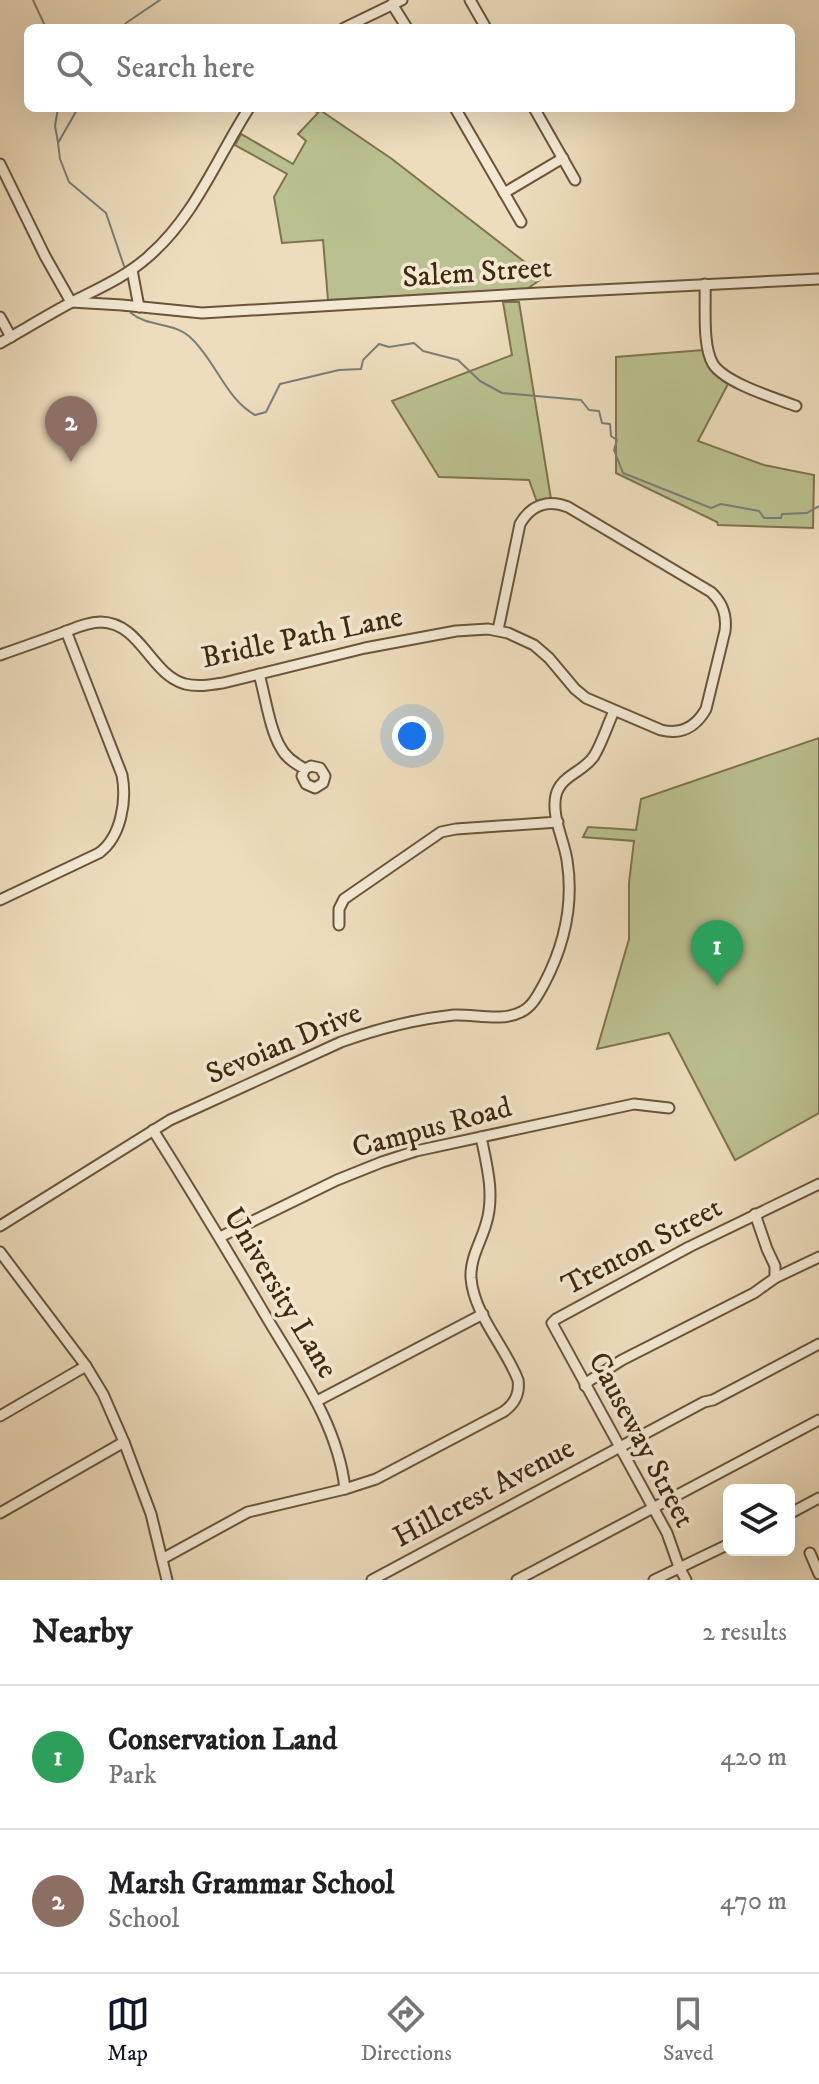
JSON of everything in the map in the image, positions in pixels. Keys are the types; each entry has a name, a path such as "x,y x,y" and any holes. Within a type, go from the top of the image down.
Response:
{"street":[{"path":"470,0 484,24"},
{"path":"352,24 397,2 405,24"},
{"path":"0,343 132,270 166,239 191,207 247,112"},
{"path":"457,112 521,222"},
{"path":"536,112 575,180"},
{"path":"504,193 563,158"},
{"path":"0,164 71,302"},
{"path":"132,270 139,307"},
{"name":"Salem Street","path":"71,302 202,313 819,279"},
{"path":"705,284 707,346 712,363 740,383 796,406"},
{"path":"0,317 11,337"},
{"name":"Bridle Path Lane","path":"0,655 95,622 108,623 131,634 168,674 185,684 210,685 377,646 466,630 498,630 534,645 581,694 614,711 672,732 688,729 700,719 707,704 725,627 724,610 714,595 557,503 531,510 520,524 498,630"},
{"path":"0,900 99,853 112,841 117,829 123,794 122,775 66,631"},
{"path":"259,674 279,745 287,756 305,769"},
{"name":"Sevoian Drive","path":"0,1226 184,1113 320,1051 357,1036 442,1017 508,1016 527,1008 537,997 552,968 566,925 569,875 555,806 559,788 592,759 614,711"},
{"path":"339,925 339,909 344,899 436,834 456,829 558,822"},
{"name":"Campus Road","path":"220,1237 337,1180 416,1151 634,1104 669,1108"},
{"name":"University Lane","path":"153,1130 317,1401 336,1443 345,1489"},
{"path":"162,1559 248,1512 376,1479 503,1412 514,1403 519,1389 516,1375 483,1314 473,1288 471,1272 487,1223 490,1203 489,1175 481,1137"},
{"name":"Trenton Street","path":"552,1323 689,1247 819,1184"},
{"path":"755,1214 775,1266 775,1278"},
{"path":"0,1252 86,1366 103,1394 151,1514 167,1580"},
{"path":"585,1386 622,1360 754,1293 775,1278 819,1258"},
{"path":"317,1401 483,1314"},
{"name":"Causeway Street","path":"552,1323 667,1533 686,1580"},
{"name":"Hillcrest Avenue","path":"372,1580 819,1344"},
{"path":"0,1416 86,1366"},
{"path":"517,1580 819,1420"},
{"path":"0,1513 124,1442"},
{"path":"795,1511 819,1498"},
{"path":"654,1580 723,1547"},
{"path":"810,1553 819,1574"}],"green space":[{"path":"323,112 392,159 544,277 527,289 328,300 323,240 282,243 274,197 287,174 235,145 241,134 293,164 306,141 298,134 318,113"},
{"path":"503,302 519,302 551,499 537,502 529,480 439,477 392,401 512,355"},
{"path":"703,350 712,370 728,384 698,441 764,465 814,475 813,528 718,525 616,473 616,357"},
{"path":"819,738 819,1113 735,1160 669,1033 597,1049 629,939 629,883 634,841 583,837 588,827 636,830 641,799"}],"waterway":[{"path":"33,0 44,24"},
{"path":"125,24 160,0"},
{"path":"57,112 55,126 58,142"},
{"path":"76,112 58,143 60,159 69,182 106,213 124,266"},
{"path":"131,313 185,333 200,348 236,400 255,415 266,412 280,384 339,370 361,369 363,360 379,344 389,347 414,343 423,351 458,360 480,381 502,393 581,400 589,410 599,411 602,423 610,424 611,436 617,440 614,450 623,473 711,508 721,504 759,511 764,518 807,513 819,506"}],"place":[{"name":"Marsh Grammar School","path":"71,462"},
{"name":"Conservation Land","path":"717,986"}]}
